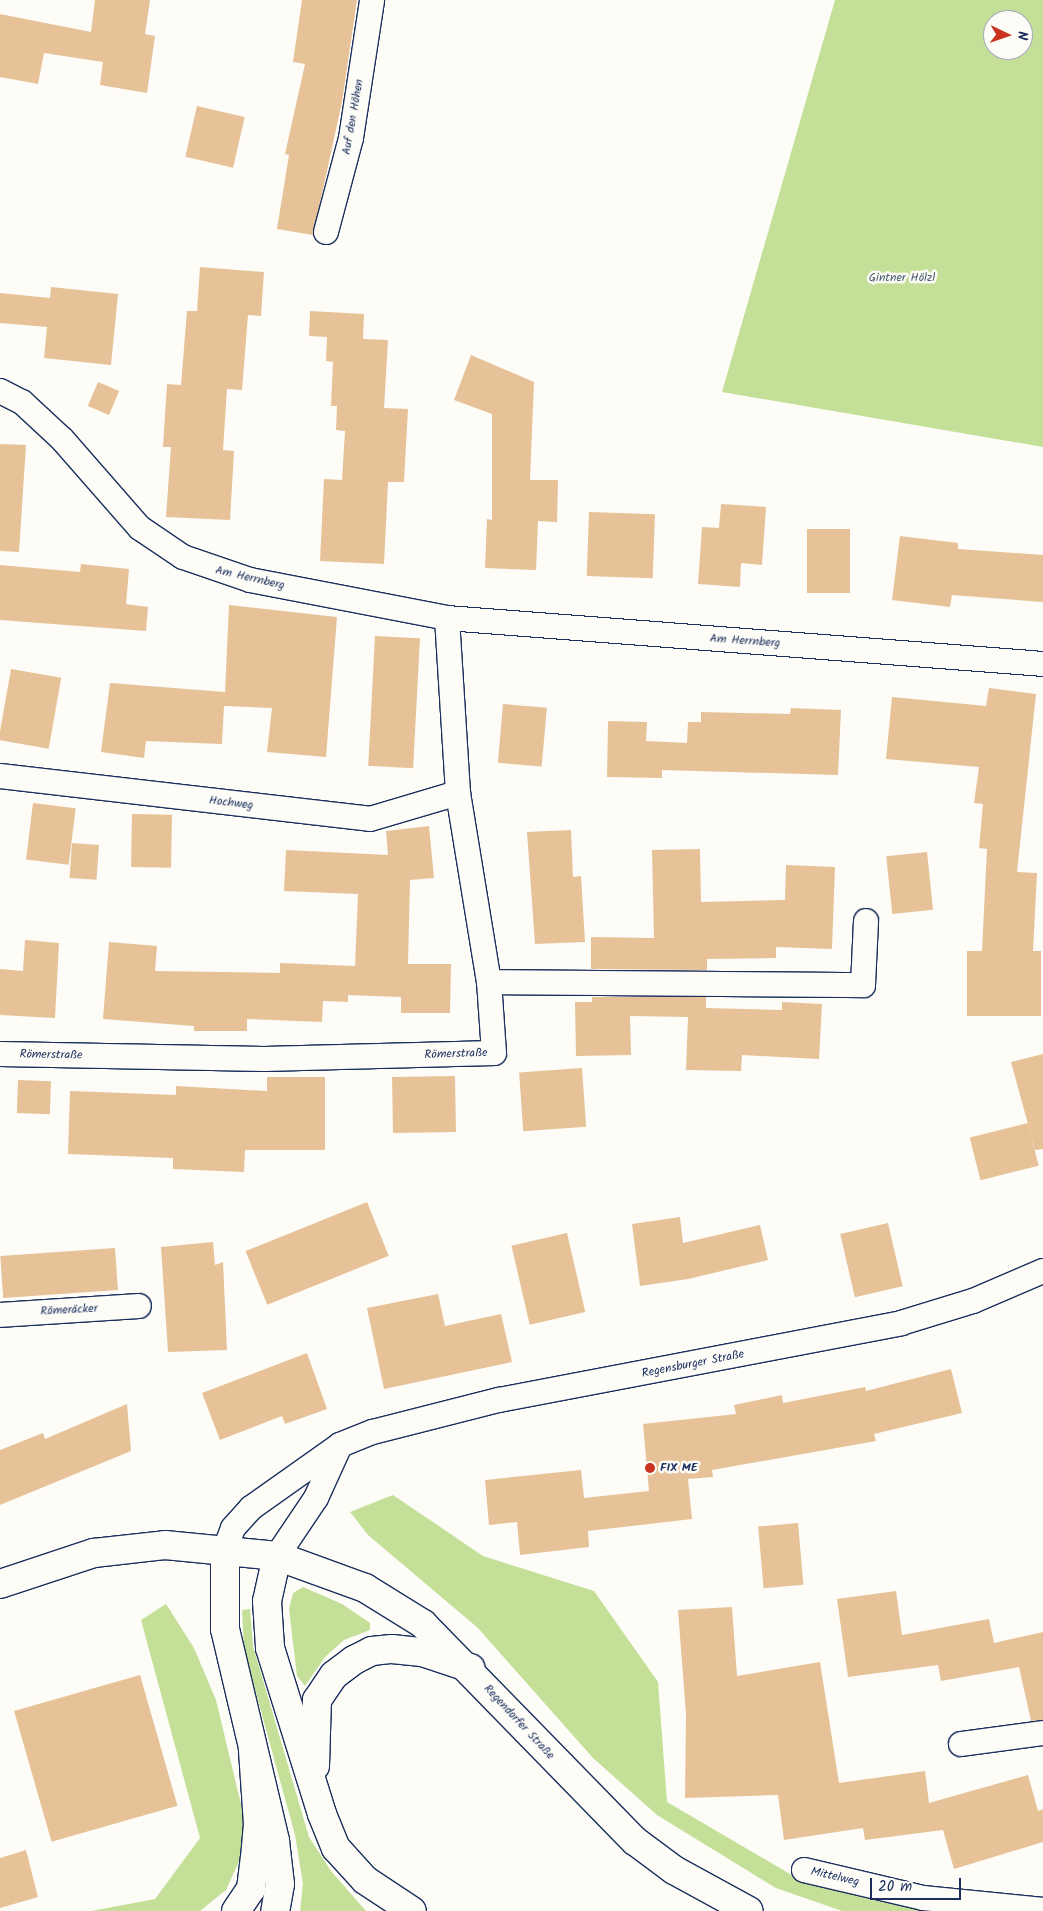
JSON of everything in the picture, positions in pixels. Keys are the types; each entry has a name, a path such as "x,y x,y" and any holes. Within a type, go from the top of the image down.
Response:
{"main road":[{"path":"0,1584 94,1553 165,1545 225,1549 277,1556 267,1601 270,1648 322,1814 336,1848 365,1880 412,1911"},
{"path":"225,1549 225,1629 275,1841 280,1884 275,1911"},
{"name":"Regendorfer Straße","path":"277,1556 365,1588 423,1624 470,1668 568,1775 635,1842 674,1870 749,1911"},
{"path":"322,1814 313,1731 317,1700 334,1675 354,1660 392,1649 422,1652 470,1668"},
{"path":"236,1911 251,1889 255,1858 258,1824 253,1750"}],"street":[{"name":"Auf den Höhen","path":"326,232 351,138 372,0"},
{"name":"Am Herrnberg","path":"0,391 22,402 62,439 140,528 183,557 250,580 447,618 1043,664"},
{"path":"447,618 458,793 489,982 863,985 866,922"},
{"name":"Hochweg","path":"0,776 370,819 458,793"},
{"name":"Römerstraße","path":"0,1054 264,1059 494,1053 489,982"},
{"name":"Regensburger Straße","path":"225,1549 233,1528 251,1508 340,1445 373,1432 499,1400 901,1323 973,1301 1043,1271"},
{"name":"Römeräcker","path":"0,1315 139,1306"},
{"path":"277,1556 316,1498 340,1445"},
{"path":"961,1744 1043,1733"},
{"name":"Mittelweg","path":"804,1870 923,1898 1043,1910"}],"green space":[{"name":"Gintner Hölzl","path":"835,0 1043,0 1043,447 722,392"},
{"path":"393,1495 483,1556 594,1591 658,1682 667,1802 790,1874 876,1901 937,1911 842,1911 776,1888 657,1815 593,1758 478,1628 368,1535 350,1512"},
{"path":"303,1587 342,1604 370,1623 370,1630 344,1640 325,1657 305,1686 297,1676 289,1609 293,1593"},
{"path":"166,1604 194,1648 216,1700 245,1821 240,1859 226,1890 200,1911 91,1911 155,1899 200,1838 141,1620"},
{"path":"250,1609 253,1646 309,1837 331,1871 366,1911 300,1911 303,1884 295,1835 244,1649 242,1610"}],"building":[{"path":"95,0 150,0 145,34 155,36 147,93 100,85 103,62 44,53 38,84 0,77 0,14 91,32"},
{"path":"302,0 357,0 342,102 313,235 277,229 289,155 285,154 305,64 293,62"},
{"path":"197,106 245,117 233,168 185,157"},
{"path":"200,267 264,272 261,316 248,315 242,390 227,389 223,450 234,451 230,520 166,517 171,447 163,447 167,384 181,385 187,311 197,311"},
{"path":"51,287 118,294 111,365 44,358 47,327 0,323 0,293 50,298"},
{"path":"310,311 364,314 363,339 388,340 384,408 408,409 404,482 388,482 384,564 320,561 324,479 342,480 345,431 336,430 337,406 331,406 333,362 326,361 327,337 309,336"},
{"path":"471,355 534,382 530,480 558,480 557,522 538,521 536,570 485,568 487,519 492,520 492,414 454,400"},
{"path":"98,382 119,391 109,415 88,406"},
{"path":"0,444 26,445 19,552 0,551"},
{"path":"721,504 766,507 762,565 741,563 740,587 698,584 702,527 719,528"},
{"path":"589,512 655,514 653,578 587,576"},
{"path":"807,529 850,529 850,593 807,593"},
{"path":"900,536 958,543 958,549 1043,555 1043,602 952,595 950,607 892,600"},
{"path":"81,564 129,569 126,604 148,607 146,631 0,620 0,565 80,572"},
{"path":"229,605 337,617 326,757 267,752 272,708 224,706 222,744 146,741 144,758 101,752 110,683 225,692"},
{"path":"375,636 420,638 413,768 368,766"},
{"path":"11,669 61,678 49,749 0,740"},
{"path":"989,688 1036,694 1017,872 1037,873 1033,951 1041,951 1041,1016 967,1016 967,951 982,951 987,849 979,848 983,804 974,803 979,767 886,759 892,697 986,706"},
{"path":"503,704 547,708 542,767 498,763"},
{"path":"791,708 841,710 838,775 662,770 662,778 607,777 608,721 647,722 646,741 687,743 688,722 701,722 701,712 790,714"},
{"path":"33,803 76,808 69,865 26,860"},
{"path":"132,814 172,815 171,868 131,867"},
{"path":"429,826 434,878 410,880 408,964 451,964 450,1013 401,1013 401,997 348,995 348,1002 323,1001 322,1022 247,1019 247,1031 194,1031 194,1026 103,1019 109,942 157,946 155,971 280,973 280,963 355,966 358,894 284,891 286,850 388,855 386,831"},
{"path":"571,830 573,877 581,876 585,942 535,944 527,832"},
{"path":"72,843 99,845 96,880 70,878"},
{"path":"700,849 701,902 785,900 786,865 835,867 832,949 776,947 776,958 707,959 707,970 591,969 591,937 654,938 652,850"},
{"path":"927,852 933,910 892,914 886,856"},
{"path":"25,940 59,943 55,1018 0,1015 0,969 23,971"},
{"path":"592,997 706,997 706,1008 782,1010 782,1002 822,1004 819,1059 742,1055 741,1071 686,1070 688,1017 630,1016 631,1055 576,1056 575,1002 592,1002"},
{"path":"1043,1054 1043,1149 1035,1150 1011,1062"},
{"path":"582,1068 586,1127 523,1131 519,1072"},
{"path":"455,1076 456,1132 393,1133 392,1077"},
{"path":"267,1077 325,1077 325,1150 245,1150 244,1172 173,1169 173,1158 68,1154 70,1091 176,1095 176,1086 267,1091"},
{"path":"18,1080 51,1081 50,1114 17,1113"},
{"path":"1028,1123 1039,1166 980,1180 970,1138"},
{"path":"367,1202 389,1256 267,1305 246,1251"},
{"path":"680,1217 683,1243 760,1225 768,1260 688,1279 640,1286 632,1224"},
{"path":"888,1223 903,1286 855,1297 840,1234"},
{"path":"567,1233 585,1312 530,1325 511,1246"},
{"path":"213,1242 215,1265 223,1262 227,1350 168,1352 161,1247"},
{"path":"115,1248 118,1290 3,1298 0,1256"},
{"path":"438,1294 445,1326 501,1314 512,1362 384,1389 367,1308"},
{"path":"307,1353 327,1409 285,1424 282,1416 220,1440 202,1393"},
{"path":"951,1369 962,1413 874,1434 876,1441 712,1470 713,1477 688,1479 692,1519 588,1531 589,1547 520,1555 517,1522 489,1525 485,1480 581,1470 584,1498 649,1491 643,1424 736,1414 734,1405 782,1395 783,1403 865,1387 866,1391"},
{"path":"127,1404 131,1451 0,1505 0,1450 43,1433 45,1439"},
{"path":"798,1523 803,1585 764,1588 758,1526"},
{"path":"896,1591 902,1635 989,1619 994,1643 1043,1632 1043,1720 1031,1721 1019,1667 941,1681 938,1665 848,1677 837,1599"},
{"path":"732,1607 737,1676 820,1662 839,1783 925,1771 929,1803 1028,1775 1038,1811 1043,1809 1043,1842 954,1869 943,1830 865,1840 863,1828 784,1840 778,1795 685,1798 686,1714 678,1610"},
{"path":"140,1675 177,1806 52,1842 14,1711"},
{"path":"26,1850 38,1897 0,1908 0,1858"}],"place":[{"name":"FIX ME","path":"650,1468"}]}
